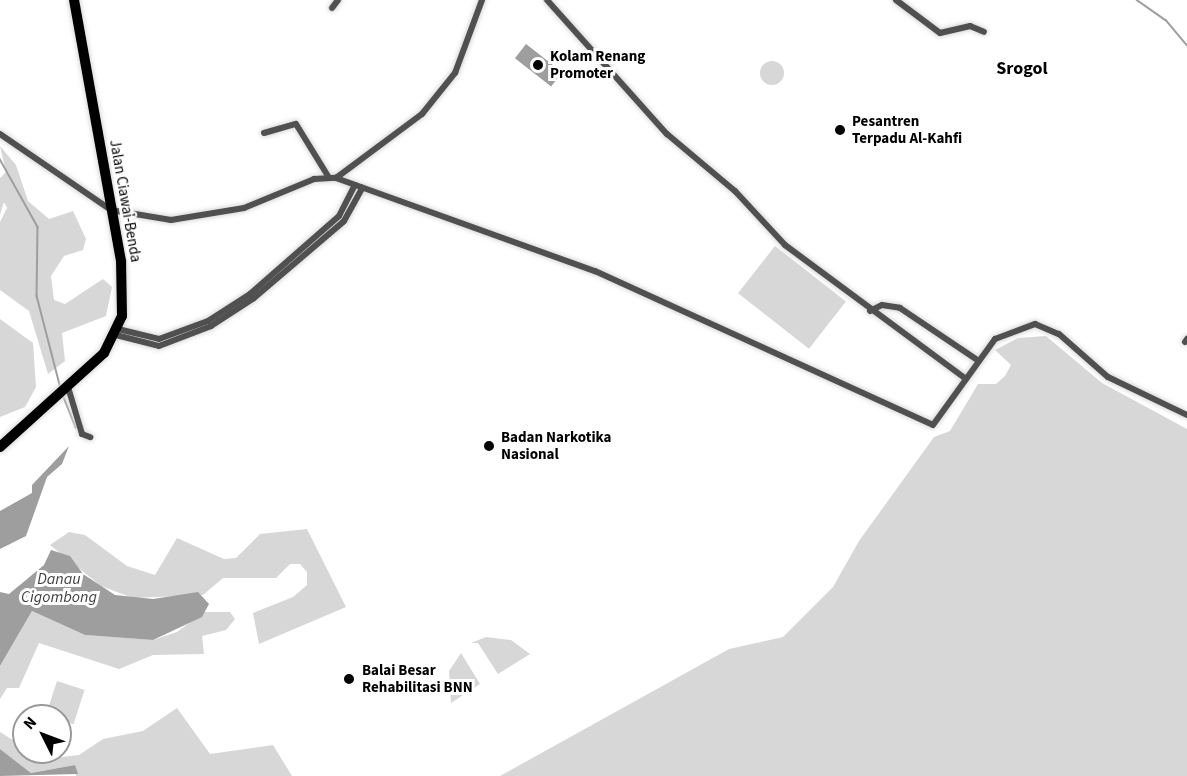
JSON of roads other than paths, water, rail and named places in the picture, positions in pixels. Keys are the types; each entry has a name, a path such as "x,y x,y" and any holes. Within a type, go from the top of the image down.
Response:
{"highway":[{"name":"Jalan Ciawai-Benda","path":"74,0 124,290 117,332"},
{"path":"0,447 67,388 117,332"}],"street":[{"path":"332,8 338,0"},
{"path":"336,177 442,95 482,0"},
{"path":"547,0 673,140 735,191 785,245 870,311 966,380"},
{"path":"896,0 940,33 970,26 984,32"},
{"path":"264,133 296,124 328,176"},
{"path":"0,134 111,210 171,220 218,215 328,176 336,177 526,244 689,311 933,425 998,336 1041,324 1108,378 1187,415"},
{"path":"117,332 159,339 175,336 250,294 339,216 359,187"},
{"path":"870,311 882,305 900,308 979,361"},
{"path":"67,388 82,434 90,437"}],"water":[{"name":"Kolam Renang Promoter","path":"526,44 562,72 551,87 515,58"},
{"name":"Danau Cigombong","path":"69,446 62,464 47,477 26,536 0,549 0,511 32,493 32,485"},
{"name":"Danau Cigombong","path":"51,550 70,556 83,574 115,595 153,599 198,592 209,604 202,617 153,640 85,635 32,611 0,666 0,592 9,594 44,565"},
{"path":"0,749 12,758 12,764 19,764 31,773 75,765 78,774 0,776"}],"waterway":[{"path":"1137,0 1166,20 1187,45"},
{"path":"0,159 38,227 37,296 60,385"},
{"path":"63,395 76,428"}],"place":[{"name":"Kolam Renang Promoter","path":"538,65"},
{"name":"Pesantren Terpadu Al-Kahfi","path":"840,130"},
{"name":"Badan Narkotika Nasional","path":"489,446"},
{"name":"Balai Besar Rehabilitasi BNN","path":"349,679"}],"district":[{"name":"Srogol","path":"1022,69"}]}
